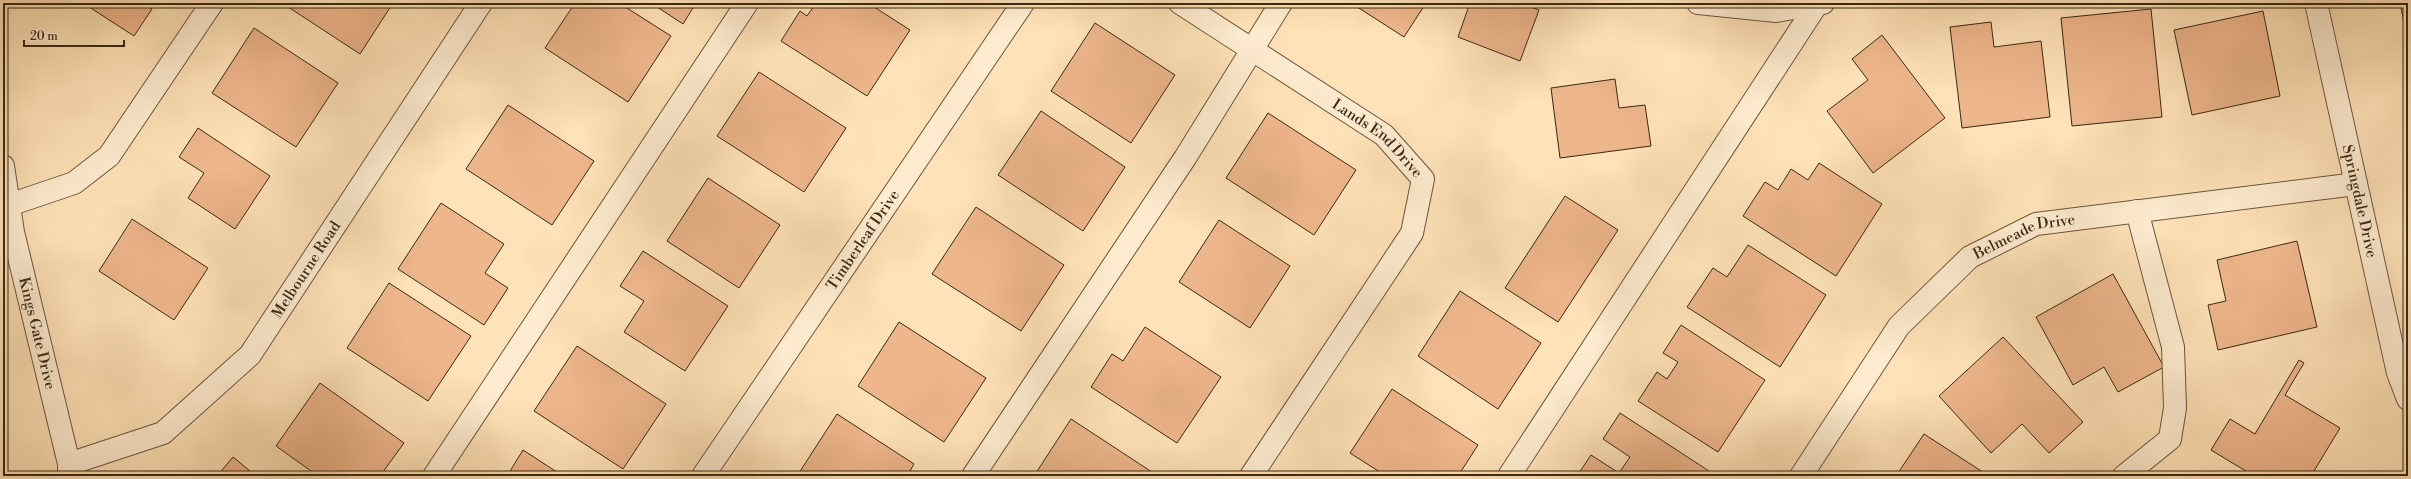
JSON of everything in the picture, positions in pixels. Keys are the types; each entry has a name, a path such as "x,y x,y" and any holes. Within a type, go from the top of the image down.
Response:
{"street":[{"path":"9,205 74,183 109,156 212,3"},
{"name":"Melbourne Road","path":"69,470 163,433 250,355 481,3"},
{"path":"434,476 747,3"},
{"name":"Timberleaf Drive","path":"702,476 1023,3"},
{"name":"Lands End Drive","path":"1180,3 1384,135 1422,179 1412,233 1250,476"},
{"path":"973,476 1185,158 1251,49 1281,3"},
{"path":"1698,3 1776,11 1820,4"},
{"name":"Springdale Drive","path":"2316,3 2398,373 2408,398"},
{"path":"1509,476 1820,4"},
{"name":"Kings Gate Drive","path":"3,166 13,232 69,470"},
{"name":"Belmeade Drive","path":"1801,476 1899,326 1970,257 2036,224 2356,184"},
{"path":"2124,476 2170,439 2175,408 2173,347 2137,211"}],"building":[{"path":"83,3 143,3 152,9 134,36"},
{"path":"282,3 393,3 360,54"},
{"path":"575,3 619,3 671,36 628,102 545,48"},
{"path":"651,3 696,3 683,24"},
{"path":"816,3 868,3 910,30 867,96 781,41 800,11 807,16"},
{"path":"1351,3 1426,3 1404,37"},
{"path":"1470,3 1519,3 1539,10 1520,61 1458,37"},
{"path":"2400,3 2408,3 2408,43"},
{"path":"2151,9 2162,117 2072,126 2061,18"},
{"path":"2263,11 2280,96 2192,115 2174,30"},
{"path":"1991,22 1994,47 2041,41 2050,117 1962,128 1950,27"},
{"path":"1095,23 1175,75 1131,143 1051,91"},
{"path":"254,28 338,83 296,147 212,93"},
{"path":"1882,35 1945,118 1873,173 1827,111 1868,80 1852,59"},
{"path":"759,72 846,128 804,192 717,136"},
{"path":"1615,79 1619,108 1645,105 1651,146 1560,158 1551,88"},
{"path":"508,105 594,161 552,225 466,169"},
{"path":"1041,111 1125,167 1083,231 998,175"},
{"path":"1268,113 1356,170 1314,235 1226,178"},
{"path":"198,128 270,176 235,229 188,198 204,173 179,157"},
{"path":"1819,163 1882,204 1836,276 1743,216 1765,182 1778,190 1791,169 1808,180"},
{"path":"708,178 780,225 739,288 667,241"},
{"path":"1565,196 1618,230 1558,322 1505,288"},
{"path":"441,203 504,244 485,273 508,288 484,325 398,269"},
{"path":"976,207 1064,265 1021,331 932,274"},
{"path":"132,219 208,268 174,320 99,271"},
{"path":"1219,220 1290,266 1250,328 1179,282"},
{"path":"2297,241 2317,327 2218,350 2208,305 2226,301 2217,260"},
{"path":"1748,245 1826,295 1780,367 1687,307 1713,268 1727,277"},
{"path":"643,251 728,306 685,371 624,332 644,301 620,286"},
{"path":"2113,274 2164,367 2118,392 2104,367 2073,385 2036,317"},
{"path":"389,283 471,336 428,401 347,348"},
{"path":"1460,291 1541,343 1498,409 1418,356"},
{"path":"899,322 986,378 944,442 858,386"},
{"path":"1681,325 1765,380 1718,452 1638,401 1657,372 1667,379 1678,362 1663,353"},
{"path":"1145,327 1221,377 1177,443 1091,387 1112,354 1123,361"},
{"path":"2003,337 2083,422 2049,453 2022,424 1991,453 1939,396"},
{"path":"577,346 666,404 623,469 534,411"},
{"path":"2299,360 2304,363 2285,395 2340,428 2311,476 2254,476 2211,450 2230,419 2255,434"},
{"path":"320,383 404,443 380,476 318,476 276,446"},
{"path":"1392,389 1478,445 1458,476 1449,476 1443,472 1440,476 1386,476 1350,453"},
{"path":"1620,413 1709,471 1705,476 1577,476 1591,455 1619,473 1630,457 1603,439"},
{"path":"837,414 914,464 907,476 797,476"},
{"path":"1071,419 1155,474 1153,476 1034,476"},
{"path":"1924,434 1989,476 1896,476"},
{"path":"523,450 563,476 507,476"},
{"path":"233,457 256,476 217,476"}]}
